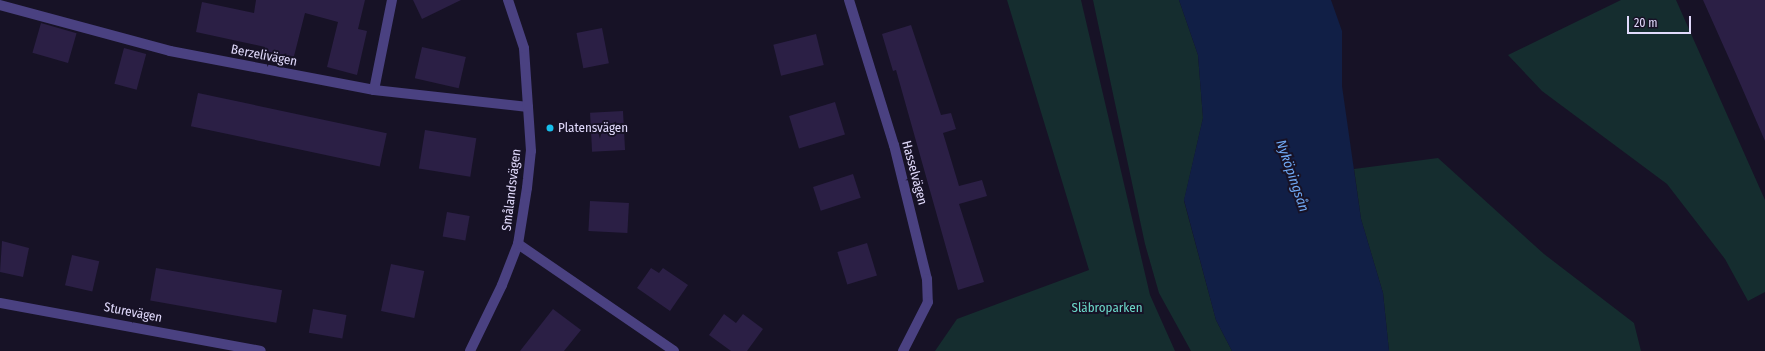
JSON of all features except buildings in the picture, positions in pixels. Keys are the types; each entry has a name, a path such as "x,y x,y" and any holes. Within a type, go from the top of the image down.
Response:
{"street":[{"path":"374,90 392,0"},
{"name":"Smålandsvägen","path":"470,351 502,285 518,244 531,151 524,48 508,0"},
{"name":"Hasselvägen","path":"849,0 894,145 927,279 928,302 903,351"},
{"name":"Berzelivägen","path":"0,6 170,51 374,90 528,107"},
{"path":"518,244 560,270 674,351"},
{"name":"Sturevägen","path":"0,303 260,351"}],"green space":[{"name":"Släbroparken","path":"1007,0 1081,0 1150,295 1175,351 935,351 957,319 1089,270"},
{"path":"1093,0 1179,0 1198,55 1203,118 1184,201 1216,320 1232,351 1191,351 1159,293 1145,244"},
{"path":"1621,0 1676,0 1765,200 1765,292 1748,301 1725,259 1667,184 1542,91 1508,55"},
{"path":"1438,158 1544,254 1634,323 1641,351 1389,351 1383,293 1361,219 1354,169"}],"water":[{"name":"Nyköpingsån","path":"1179,0 1331,0 1342,31 1342,86 1361,219 1383,293 1389,351 1232,351 1216,320 1184,200 1203,118 1198,55"}],"place":[{"name":"Platensvägen","path":"550,128"}]}
